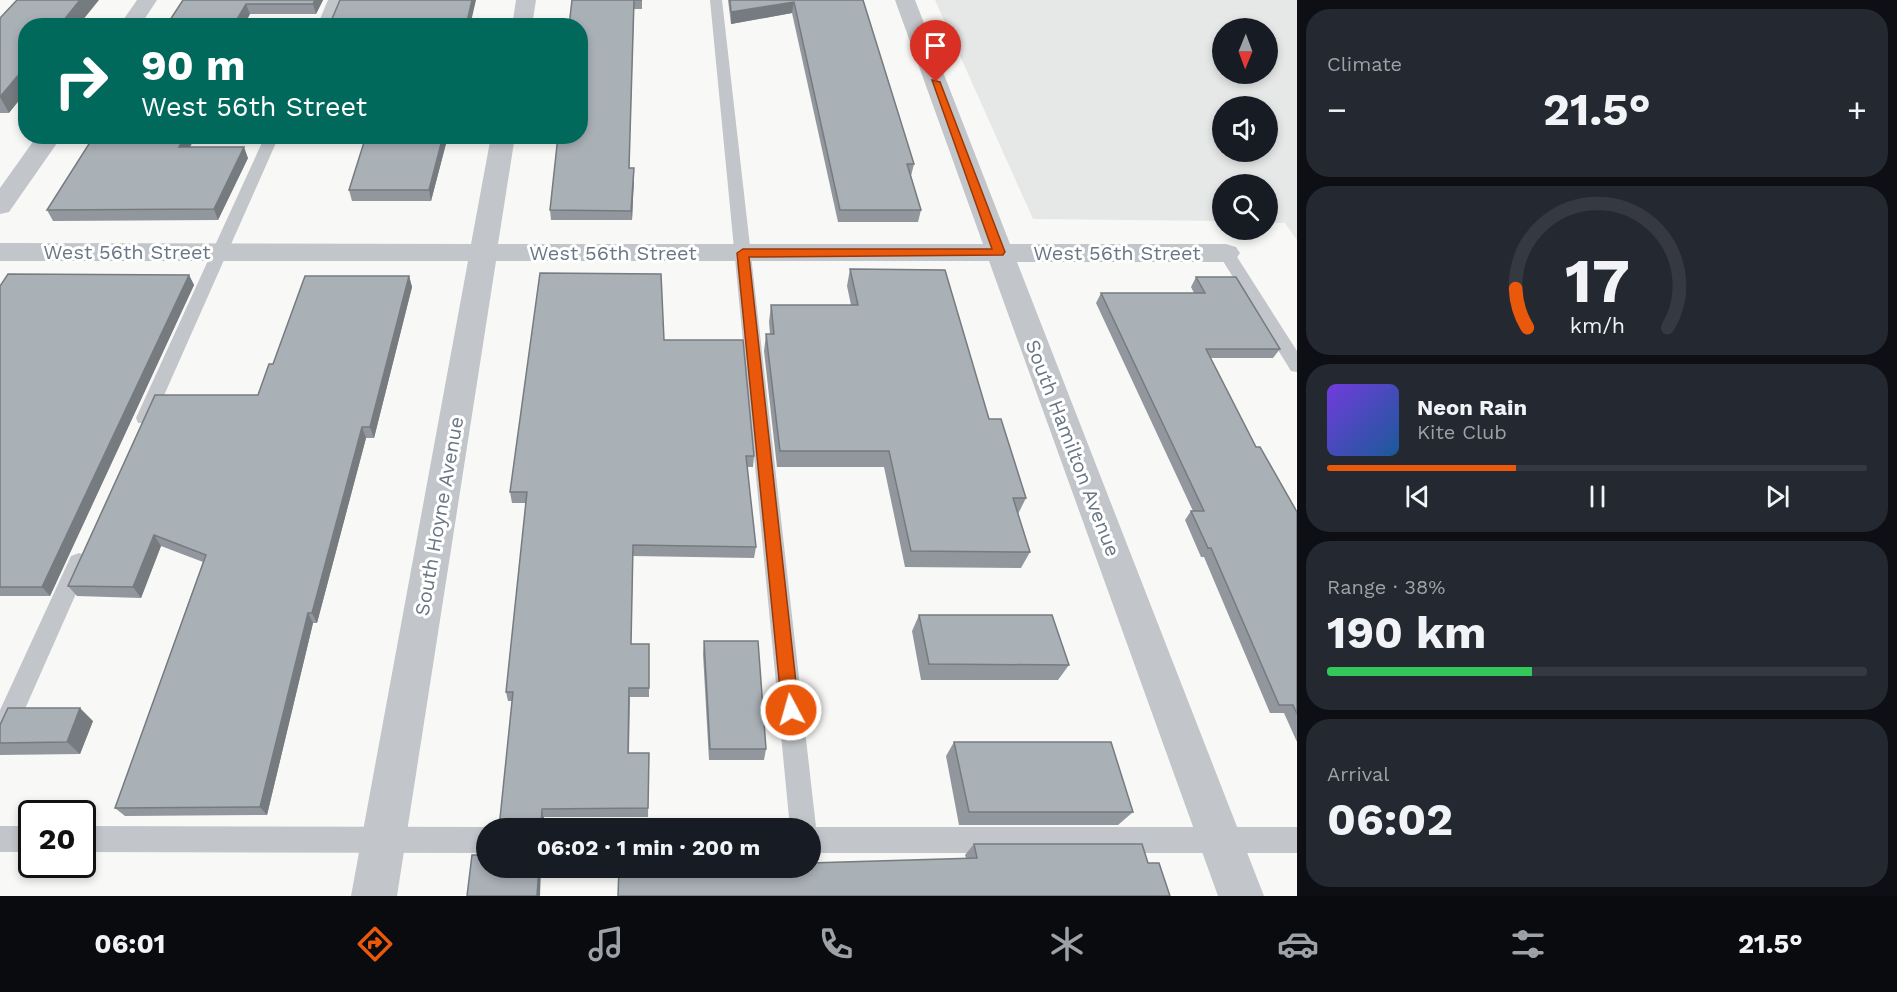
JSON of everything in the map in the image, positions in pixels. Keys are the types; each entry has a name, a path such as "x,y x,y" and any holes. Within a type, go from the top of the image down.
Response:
{"street":[{"path":"135,18 147,0"},
{"path":"523,18 526,0"},
{"name":"South Hamilton Avenue","path":"905,0 1241,896"},
{"path":"0,206 44,144"},
{"name":"South Hoyne Avenue","path":"374,896 502,144"},
{"name":"West 56th Street","path":"0,252 1226,253"}],"lane":[{"path":"326,18 334,0"},
{"path":"716,0 802,818"},
{"path":"137,435 268,144"},
{"path":"1226,253 1297,366"},
{"path":"0,737 88,543"},
{"path":"0,839 18,839"},
{"path":"96,839 476,840"},
{"path":"821,840 1297,840"}],"shaded area":[{"path":"935,0 1297,0 1297,240 1285,223 1278,223 1278,174 1212,174 1212,221 1033,219"}],"building":[{"path":"17,0 80,0 65,18 18,18 18,76 0,97 0,18"},
{"path":"183,0 315,0 313,4 246,4 238,18 171,18"},
{"path":"340,0 472,0 468,18 332,18"},
{"path":"572,0 634,0 629,168 634,168 631,211 550,210 557,144 588,144 588,18 570,18"},
{"path":"730,0 863,0 914,164 907,164 921,210 840,210 794,2 731,12"},
{"path":"89,144 244,147 214,209 47,210"},
{"path":"363,144 441,144 429,190 349,190"},
{"path":"850,269 945,270 989,419 1001,419 1026,498 1013,498 1030,552 911,551 889,451 780,451 766,334 774,334 771,305 858,305"},
{"path":"540,273 661,274 664,340 743,340 754,456 746,456 756,547 633,545 631,644 649,644 649,688 629,688 628,753 649,753 648,808 542,809 542,818 500,818 513,692 506,692 527,492 510,492"},
{"path":"8,274 189,275 42,587 0,587 0,286"},
{"path":"305,276 409,276 370,427 362,427 312,613 308,613 260,807 115,808 206,555 154,535 133,587 68,586 155,395 258,395 269,364 273,364"},
{"path":"1196,277 1236,277 1280,349 1206,349 1256,447 1260,447 1297,512 1297,714 1293,705 1279,705 1211,548 1208,548 1191,511 1204,511 1101,293 1205,293"},
{"path":"919,615 1052,615 1069,665 929,664"},
{"path":"704,641 758,641 766,749 710,749"},
{"path":"8,708 80,708 67,742 0,743 0,725"},
{"path":"954,742 1111,742 1133,812 969,812"},
{"path":"974,844 1142,844 1148,863 1159,863 1170,896 618,896 619,878 821,878 821,863 977,858"},
{"path":"472,855 476,855 476,878 538,878 537,896 467,896"}],"route":[{"path":"791,710 743,253 999,252 936,82"}]}
